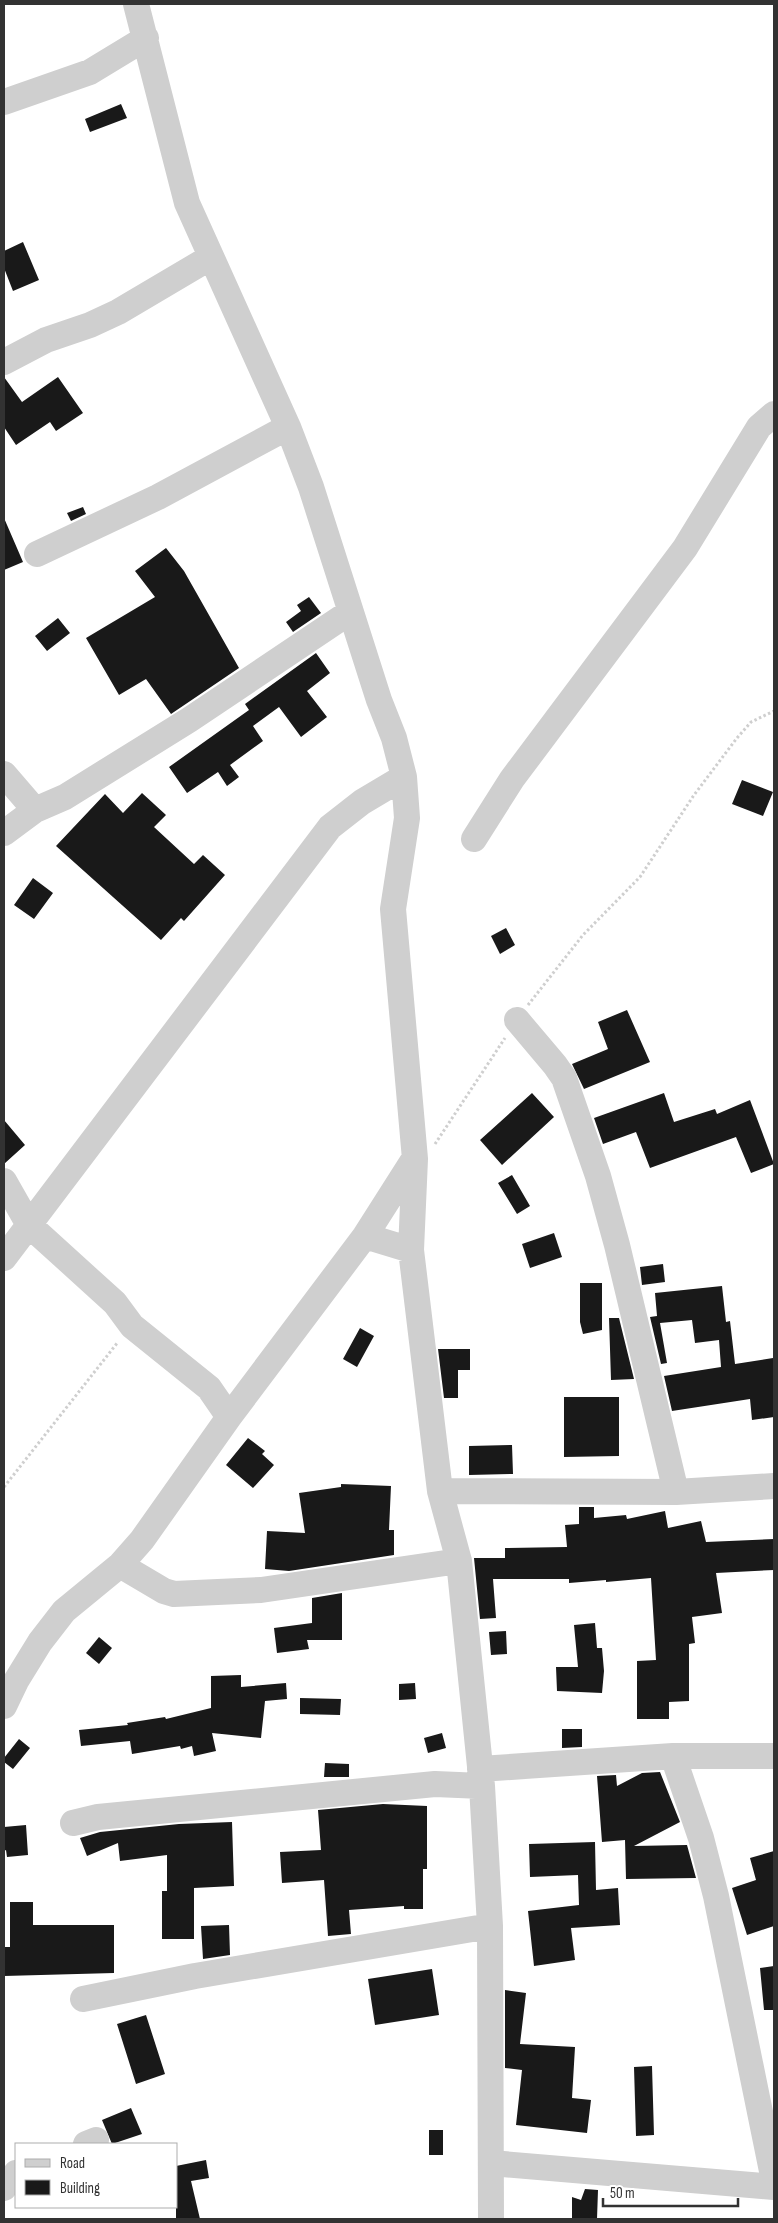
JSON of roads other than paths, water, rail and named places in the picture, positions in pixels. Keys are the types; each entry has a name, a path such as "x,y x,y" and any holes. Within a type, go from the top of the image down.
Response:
{"street":[{"path":"136,4 187,203 288,427 311,487 379,700 394,738 404,777 407,818 393,909 414,1158 411,1250 440,1491 459,1561 481,1778 490,1926 491,2219"},
{"path":"4,102 90,72 146,38"},
{"path":"4,362 46,340 90,325 118,312 211,257"},
{"path":"474,839 512,779 685,548 759,427 774,414"},
{"path":"38,554 158,497 288,427"},
{"path":"4,833 35,810 65,797 189,720 350,612"},
{"path":"4,774 35,810"},
{"path":"4,1258 330,827 362,802 404,777"},
{"path":"517,1020 564,1078 598,1176 617,1245 676,1492"},
{"path":"4,1706 16,1681 40,1642 64,1611 120,1566 142,1540 228,1417 364,1236 414,1158"},
{"path":"4,1182 29,1225 115,1304 132,1326 209,1388 228,1417"},
{"path":"364,1236 411,1250"},
{"path":"440,1491 676,1492 774,1486"},
{"path":"120,1566 164,1591 174,1594 261,1590 459,1561"},
{"path":"673,1756 701,1838 716,1896 774,2181"},
{"path":"73,1823 98,1817 435,1784 673,1756 770,1763"},
{"path":"82,1999 195,1976 490,1926"},
{"path":"491,2163 774,2187"},
{"path":"4,2188 15,2174"}]}
